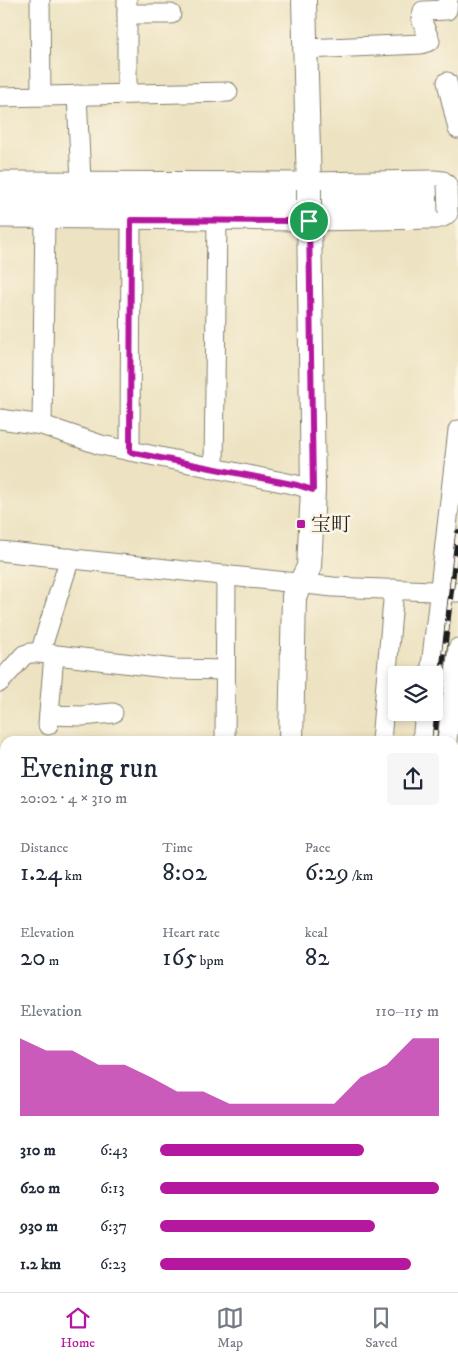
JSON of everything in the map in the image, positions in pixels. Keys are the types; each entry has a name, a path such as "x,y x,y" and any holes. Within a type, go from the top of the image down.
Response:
{"street":[{"path":"40,0 41,96"},
{"path":"291,736 294,596 309,567 313,490 309,186 304,0"},
{"path":"306,49 421,44 430,40 422,20 423,11 447,10 448,0"},
{"path":"127,94 127,7 171,14"},
{"path":"447,82 458,129"},
{"path":"0,97 228,92"},
{"path":"77,95 81,181"},
{"path":"0,181 81,181 451,190"},
{"path":"0,200 291,201 451,190"},
{"path":"0,218 131,220 436,219 442,217 451,190"},
{"path":"42,426 46,219"},
{"path":"130,452 131,220"},
{"path":"214,469 217,220"},
{"path":"0,419 42,426 101,445 130,452 297,485 313,490"},
{"path":"432,666 449,591 458,430"},
{"path":"0,551 333,587 449,591"},
{"path":"70,558 47,654 48,720 113,713"},
{"path":"225,736 226,575"},
{"path":"381,736 394,589"},
{"path":"448,736 458,648"},
{"path":"0,682 24,655 30,653 174,669 225,670"},
{"path":"423,736 424,721"}],"railway":[{"path":"435,736 458,532"}],"place":[{"name":"宝町","path":"301,524"}],"route":[{"path":"131,220 309,221 313,490 297,485 130,452 131,220"}]}
